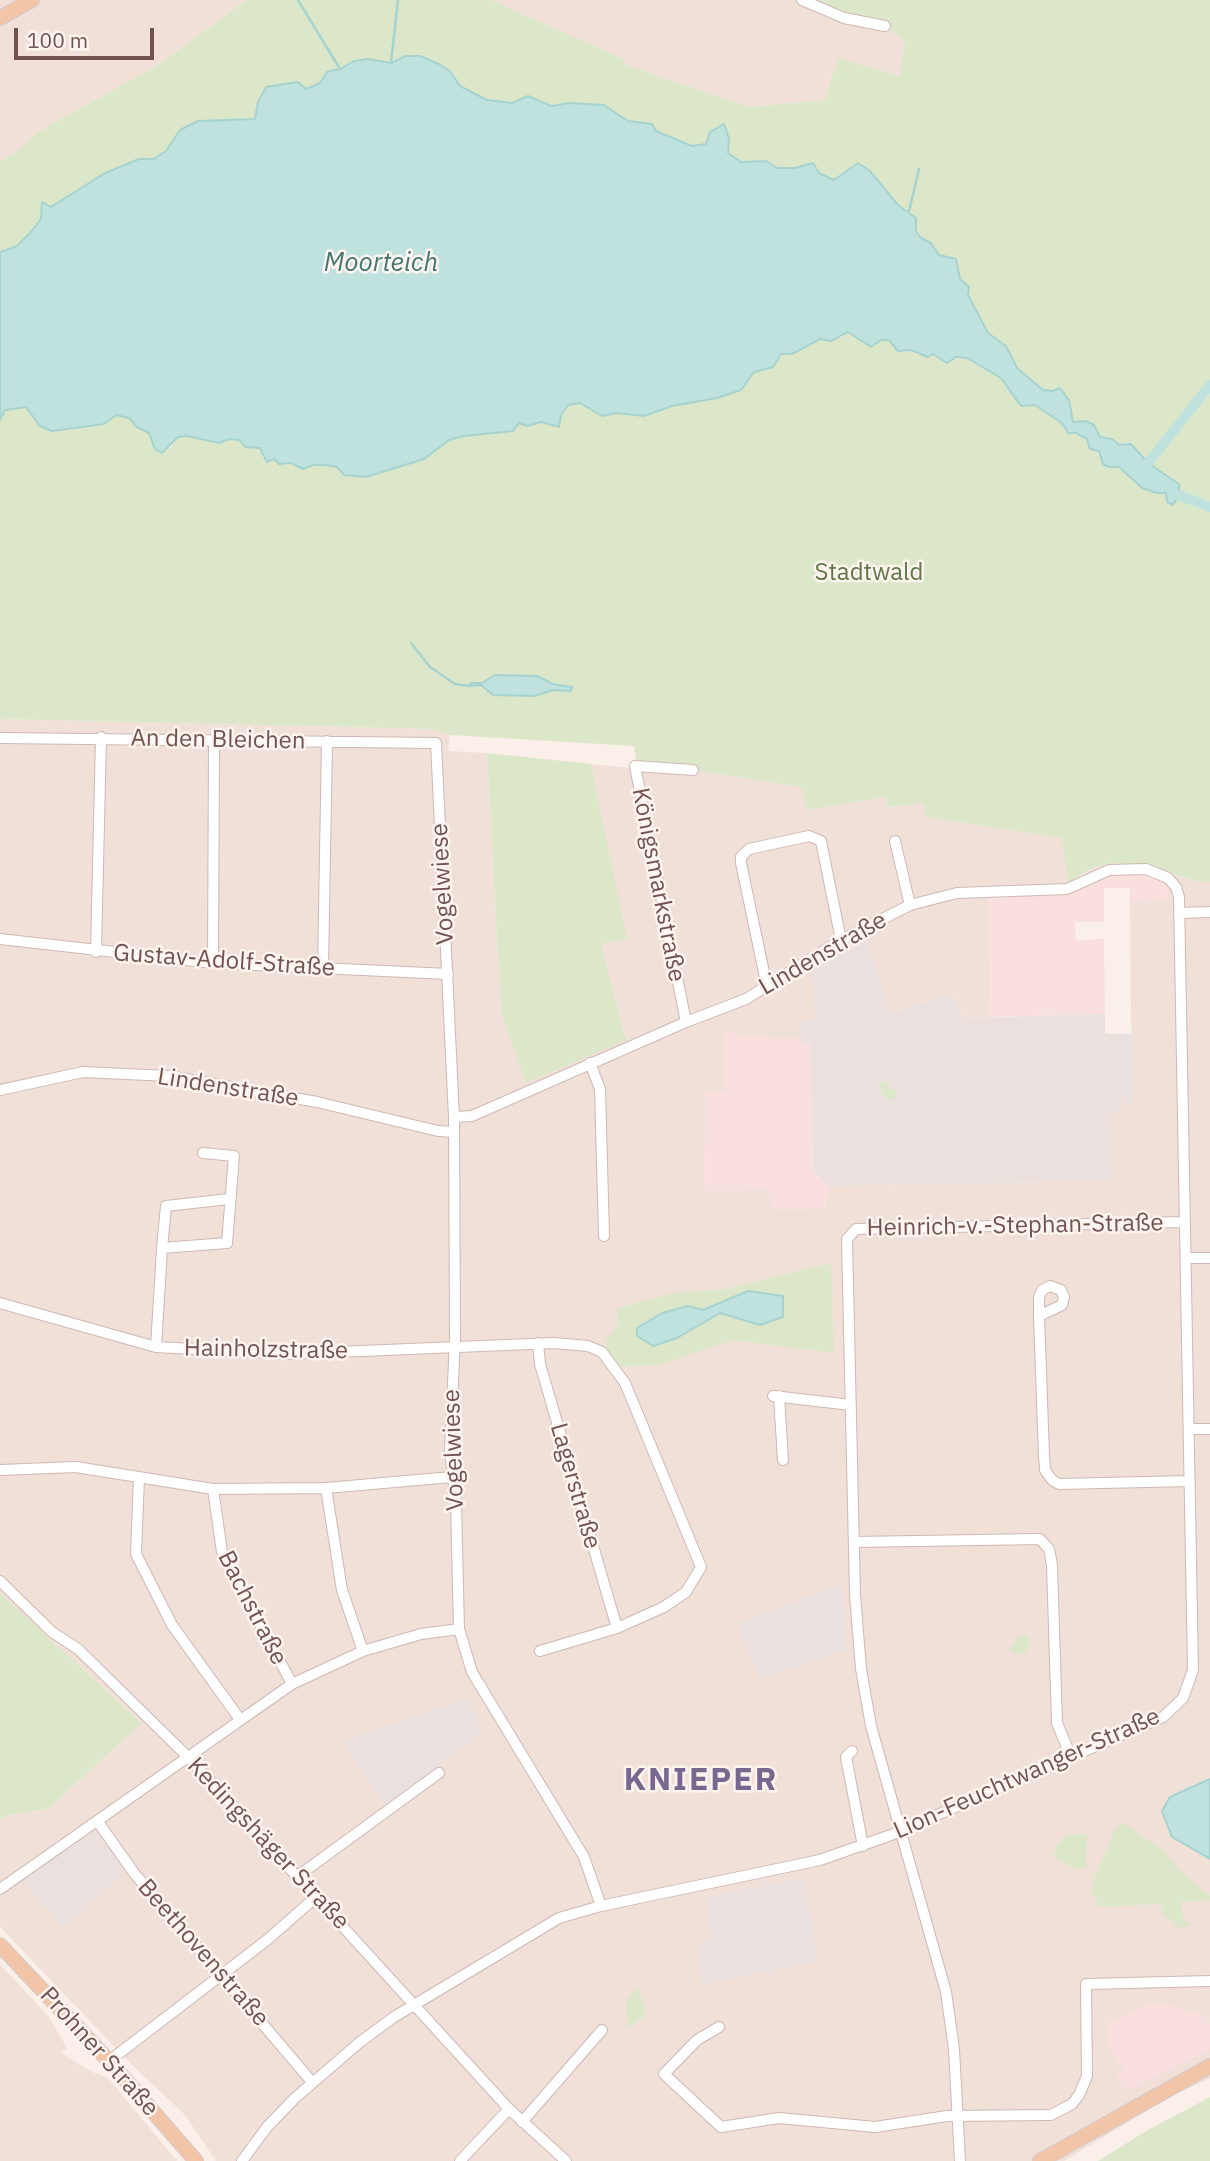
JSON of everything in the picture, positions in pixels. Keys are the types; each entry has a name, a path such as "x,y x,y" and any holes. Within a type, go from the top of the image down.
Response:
{"main road":[{"path":"0,18 32,0"},
{"name":"Prohner Straße","path":"0,1945 196,2161"},
{"path":"1040,2161 1210,2066"}],"street":[{"path":"802,0 844,18 885,26"},
{"path":"96,952 101,737"},
{"name":"An den Bleichen","path":"0,738 101,737 436,743"},
{"path":"213,963 214,740"},
{"path":"323,968 327,741"},
{"name":"Vogelwiese","path":"436,743 454,1117 454,1347 451,1397 459,1629 472,1672 584,1857 601,1906"},
{"name":"Königsmarkstraße","path":"685,1021 635,766 693,770"},
{"path":"767,987 740,857 749,849 809,836 821,841 841,940"},
{"path":"895,841 910,905"},
{"name":"Lindenstraße","path":"454,1117 472,1116 685,1021 746,999 841,940 910,905 957,893 1067,889 1109,870 1141,869 1168,878 1176,887 1179,913"},
{"path":"1179,913 1210,912"},
{"name":"Lion-Feuchtwanger-Straße","path":"601,1906 820,1860 863,1846 1163,1717 1183,1698 1189,1686 1194,1656 1179,913"},
{"name":"Gustav-Adolf-Straße","path":"0,939 96,952 213,963 448,974"},
{"path":"590,1063 600,1088 604,1236"},
{"name":"Lindenstraße","path":"0,1090 83,1072 169,1076 317,1102 438,1131 454,1132"},
{"path":"162,1248 227,1243 234,1156 203,1153"},
{"path":"156,1347 166,1206 229,1199"},
{"name":"Heinrich-v.-Stephan-Straße","path":"960,2161 954,2049 946,1992 865,1700 856,1629 848,1239 856,1229 1185,1222"},
{"path":"1186,1258 1210,1258"},
{"name":"Hainholzstraße","path":"0,1303 156,1347 289,1354 538,1343 588,1346 602,1352 625,1383 701,1566 686,1592 664,1607 617,1628"},
{"path":"1039,1316 1045,1470 1052,1479 1059,1484 1190,1481"},
{"name":"Lagerstraße","path":"538,1343 540,1364 617,1628"},
{"path":"783,1460 776,1396 852,1405"},
{"path":"1190,1429 1210,1429"},
{"path":"0,1470 76,1466 213,1489 326,1488 452,1477"},
{"path":"139,1476 136,1554 172,1625 239,1718"},
{"path":"326,1488 342,1590 363,1651"},
{"name":"Bachstraße","path":"213,1489 222,1552 292,1684"},
{"path":"854,1542 1040,1539 1049,1549 1052,1565 1057,1723 1071,1757"},
{"name":"Kedingshäger Straße","path":"0,1581 52,1632 78,1649 188,1757 298,1876 412,2006 509,2109 566,2161"},
{"path":"540,1651 617,1628"},
{"path":"0,1889 98,1822 239,1718 292,1684 363,1651 421,1634 459,1629"},
{"path":"852,1751 846,1757 863,1846"},
{"path":"298,1876 439,1773"},
{"name":"Beethovenstraße","path":"98,1822 134,1873 312,2082"},
{"path":"109,2062 267,1940 316,1897"},
{"path":"242,2161 267,2127 312,2082 360,2042 412,2006 559,1918 601,1906"},
{"path":"719,2026 697,2040 664,2074 721,2127 779,2118 875,2127 957,2116 1051,2115 1072,2104 1087,2076 1086,1984 1210,1981"},
{"path":"522,2122 602,2030"},
{"path":"460,2161 509,2109"}],"shaded area":[{"path":"0,0 246,0 159,64 38,132 16,152 0,161"},
{"path":"491,0 806,0 885,26 905,41 899,76 838,58 825,100 749,107 629,66 623,62 625,60"},
{"path":"0,719 432,729 450,735 448,751 487,753 501,1013 626,1040 601,944 625,938 591,764 631,768 637,761 802,787 807,810 885,797 888,807 924,803 927,817 1063,838 1068,883 988,887 990,1017 963,1018 951,993 889,1013 867,940 815,1022 801,1022 801,1038 765,1038 725,1091 706,1092 704,1190 770,1190 770,1209 825,1208 828,1186 1112,1181 1111,1112 1121,1102 1132,1102 1130,902 1168,901 1167,872 1190,880 1210,881 1210,2078 1164,2100 1064,2161 216,2161 185,2115 131,2064 0,1927 0,1819 48,1809 142,1723 0,1593"},
{"path":"1111,863 1148,865 1167,872 1168,901 1130,902 1130,888 1104,888 1104,922 1075,922 1076,940 1104,939 1105,1014 990,1017 988,886 1072,883 1092,868"},
{"path":"867,940 890,1013 951,993 963,1018 1105,1014 1105,1034 1132,1034 1132,1102 1121,1102 1121,1112 1111,1112 1113,1181 828,1186 813,1170 810,1043 801,1042 801,1022 815,1021 813,971"},
{"path":"725,1032 765,1038 801,1038 801,1042 810,1043 813,1170 828,1186 825,1208 770,1209 769,1190 704,1191 706,1091 725,1091"},
{"path":"841,1584 845,1651 760,1679 737,1624"},
{"path":"468,1697 482,1734 385,1805 343,1742"},
{"path":"95,1831 126,1872 63,1927 22,1881"},
{"path":"804,1878 818,1961 703,1985 697,1946 712,1938 705,1897"},
{"path":"0,1964 49,2017 67,2048 61,2053 92,2072 108,2078 177,2161 0,2161"},
{"path":"1146,2004 1162,2004 1203,2014 1210,2025 1210,2049 1126,2092 1116,2075 1124,2071 1108,2045 1106,2026"}],"green space":[{"name":"Stadtwald","path":"246,0 491,0 626,60 623,62 629,66 749,107 825,100 838,58 899,76 905,41 885,26 806,0 1210,0 1210,882 1190,880 1148,865 1111,863 1092,868 1068,883 1062,838 926,817 924,803 888,807 885,797 807,810 801,787 636,761 634,746 450,735 432,729 0,719 0,420 5,410 26,406 40,426 69,429 104,424 115,415 129,418 137,427 149,433 155,449 171,448 178,437 187,436 219,443 229,439 240,440 245,447 260,448 279,464 326,465 337,467 344,475 366,477 424,459 449,440 498,432 518,423 527,426 541,422 551,426 568,405 580,403 602,416 616,413 644,416 672,406 717,398 740,390 754,372 773,367 781,354 793,354 820,339 841,338 848,332 856,334 863,343 889,340 917,355 933,354 944,360 966,358 1001,378 1025,407 1035,405 1062,423 1064,430 1087,439 1099,451 1103,464 1119,467 1142,488 1157,493 1179,484 1148,463 1131,444 1119,445 1073,422 1069,400 1060,388 1053,391 1043,390 1017,368 1006,346 988,333 968,295 969,287 960,279 956,259 939,255 931,243 921,238 909,211 898,205 870,171 844,171 834,180 819,173 813,163 795,168 777,168 766,161 741,162 728,153 729,139 692,146 656,131 652,124 628,121 615,111 570,103 551,106 528,96 512,103 487,100 472,95 460,86 450,71 420,56 406,56 391,63 368,59 354,61 340,69 327,72 320,83 306,89 298,82 283,85 258,102 255,119 198,121 180,130 166,151 154,159 139,159 105,173 51,208 43,202 41,219 30,233 17,246 0,252 0,161 16,152 38,132 159,64","holes":["537,676 571,691 553,690 535,696 494,695 481,685 471,683"]},
{"path":"487,753 591,764 627,939 601,944 626,1040 526,1083 501,1013"},
{"path":"878,1082 889,1082 889,1090 897,1089 896,1098 887,1099"},
{"path":"831,1263 834,1353 733,1340 659,1365 621,1367 607,1352 606,1340 618,1324 617,1308 674,1293 726,1289","holes":["722,1303 760,1325 720,1313 677,1338 653,1346 688,1306 703,1310"]},
{"path":"0,1593 142,1723 48,1809 0,1819"},
{"path":"1025,1635 1031,1641 1026,1652 1019,1655 1012,1652 1010,1649 1019,1636"},
{"path":"1125,1824 1164,1851 1178,1869 1210,1896 1210,1900 1181,1902 1184,1920 1192,1926 1178,1928 1171,1919 1164,1917 1160,1904 1097,1907 1097,1898 1090,1894 1094,1878 1118,1825"},
{"path":"1087,1834 1086,1868 1076,1869 1054,1857 1057,1845 1067,1835"},
{"path":"638,1987 646,2014 631,2027 627,2025 626,2001"},
{"path":"1210,2097 1210,2161 1098,2161 1146,2131"}],"water":[{"name":"Moorteich","path":"406,56 420,56 439,64 450,71 460,86 487,100 512,103 528,96 551,106 570,103 604,105 628,121 652,124 656,131 692,146 706,144 710,132 724,124 729,139 728,153 741,162 766,161 777,168 795,168 813,163 819,173 834,180 858,163 870,171 898,205 916,218 916,231 921,238 931,243 939,255 956,259 960,279 969,287 968,295 988,333 1006,346 1017,368 1043,390 1053,391 1060,388 1069,400 1073,422 1086,421 1094,425 1100,437 1112,439 1119,445 1131,444 1148,463 1179,484 1179,495 1173,505 1167,502 1166,493 1142,488 1119,467 1103,464 1099,451 1090,449 1087,439 1076,433 1068,433 1062,423 1035,405 1021,406 1001,378 967,358 956,357 947,363 933,354 928,357 910,350 898,351 889,340 881,340 871,347 848,332 831,341 820,339 792,354 781,354 773,367 754,372 741,390 717,398 672,406 644,416 616,413 602,416 580,403 568,405 561,415 559,427 541,422 527,426 519,423 513,431 464,436 449,440 424,459 366,477 344,475 337,467 326,465 313,465 303,469 291,463 279,464 274,459 267,462 260,448 245,447 240,440 229,439 219,443 187,436 178,437 162,453 155,449 149,433 137,427 129,418 116,415 104,424 52,431 40,426 26,407 5,410 0,420 0,252 17,246 30,233 41,219 42,202 51,207 105,173 139,159 154,159 166,151 180,130 198,121 255,119 258,102 266,87 298,82 306,89 320,83 327,72 340,69 354,61 368,59 391,63"},
{"path":"495,675 537,676 553,684 572,687 571,691 553,690 535,696 493,695 481,685 470,686 471,683 482,683"},
{"path":"748,1291 783,1296 783,1317 760,1325 720,1313 677,1338 653,1346 637,1336 637,1328 662,1313 688,1306 703,1310"},
{"path":"1210,1779 1210,1859 1172,1837 1162,1811 1170,1797"}],"waterway":[{"path":"298,0 340,69"},
{"path":"391,63 398,0"},
{"path":"909,211 919,169"},
{"path":"1148,463 1210,385"},
{"path":"1179,495 1210,507"},
{"path":"411,643 430,667 455,684 470,686"}],"district":[{"name":"KNIEPER","path":"701,1781"}]}
